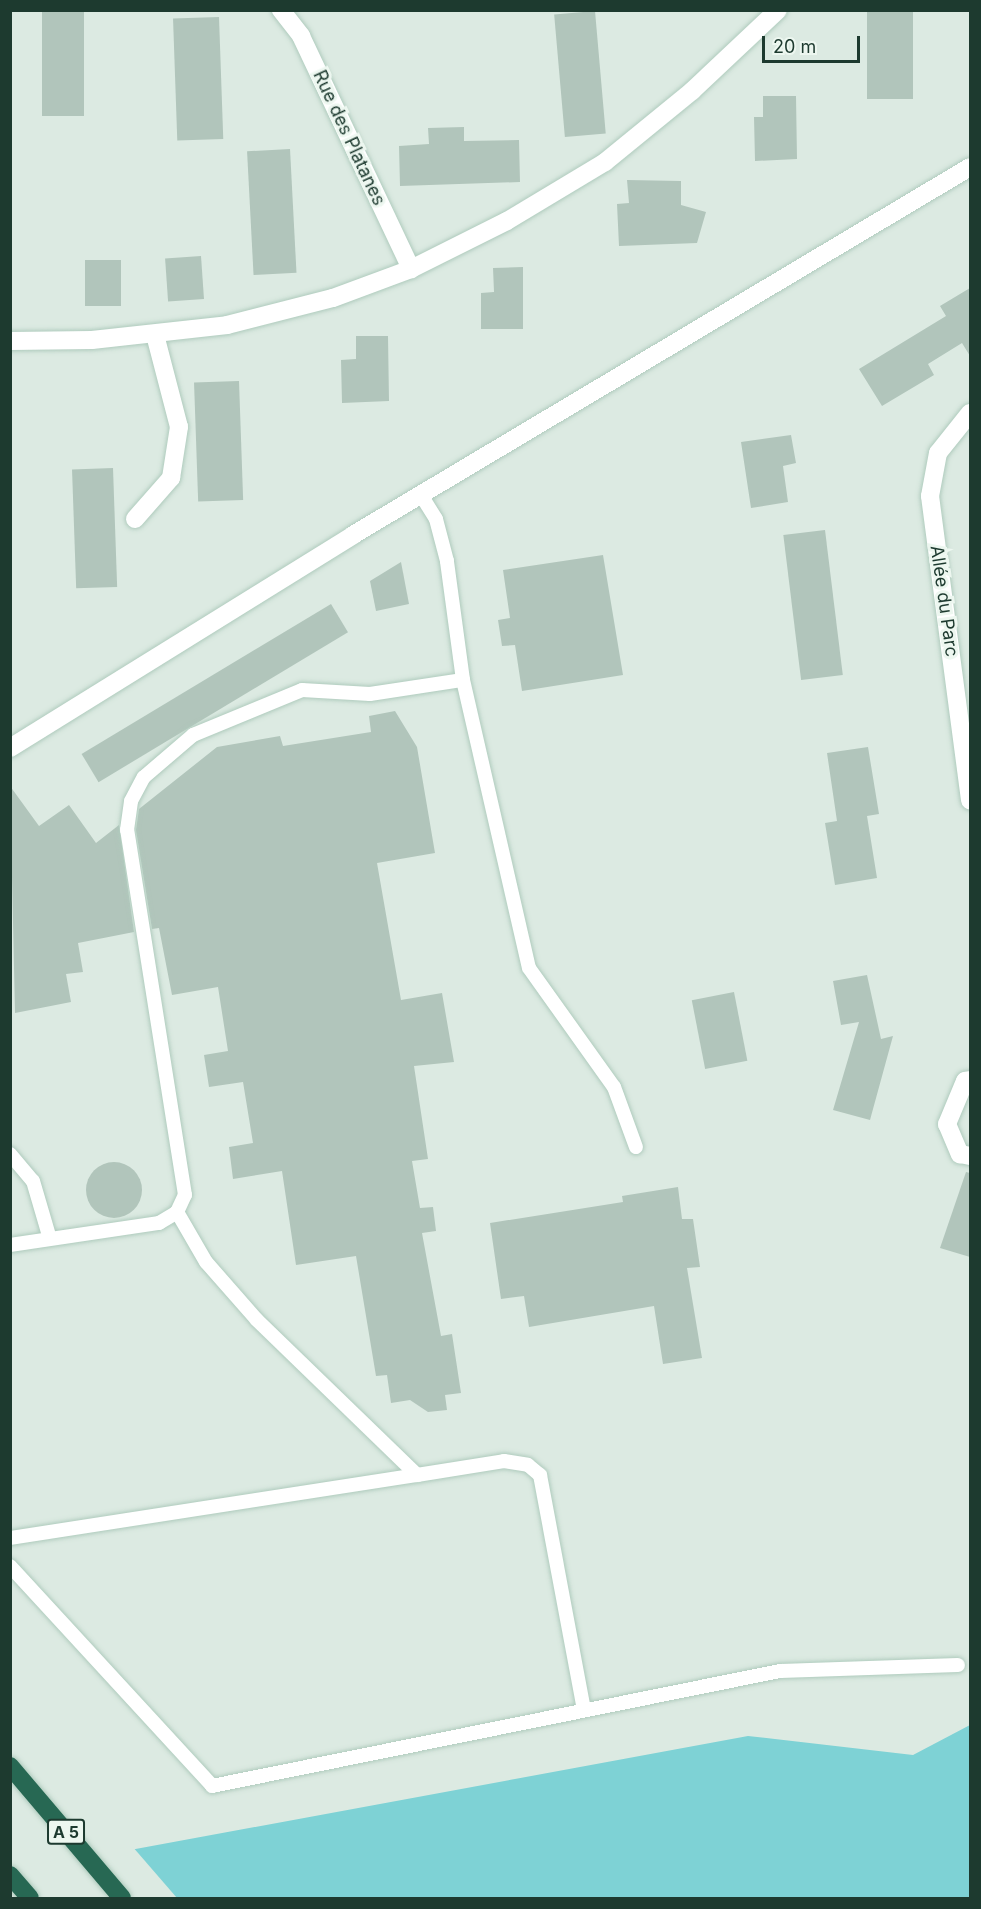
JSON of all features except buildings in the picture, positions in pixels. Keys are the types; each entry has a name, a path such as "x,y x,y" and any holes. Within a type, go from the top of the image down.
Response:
{"highway":[{"name":"A 5","path":"10,1766 122,1899"},
{"path":"10,1875 30,1899"}],"street":[{"name":"Rue des Platanes","path":"281,10 302,36 411,269"},
{"path":"10,341 155,335 226,325 322,301 411,269 507,221 604,162 692,91 778,10"},
{"path":"10,748 421,495 970,167"},
{"path":"135,519 171,478 179,427 155,335"},
{"name":"Allée du Parc","path":"970,413 938,453 930,496 970,800"},
{"path":"970,1080 965,1081 947,1124 960,1154 970,1156"}],"lane":[{"path":"421,495 436,519 447,561 463,680 529,968 614,1087 636,1147"},
{"path":"10,1245 159,1223 177,1212 185,1195 127,830 140,785 166,754 194,735 302,690 370,694 463,680"},
{"path":"10,1154 33,1181 50,1239"},
{"path":"177,1212 206,1262 257,1320 417,1475"},
{"path":"10,1538 504,1461 528,1465 540,1475 584,1710"},
{"path":"10,1566 212,1786 780,1671 958,1665"}],"water":[{"path":"970,1725 970,1898 11,1898 11,1872 748,1736 913,1755"}],"pier":[{"path":"132,1846 177,1898 11,1898 10,1869"}]}
